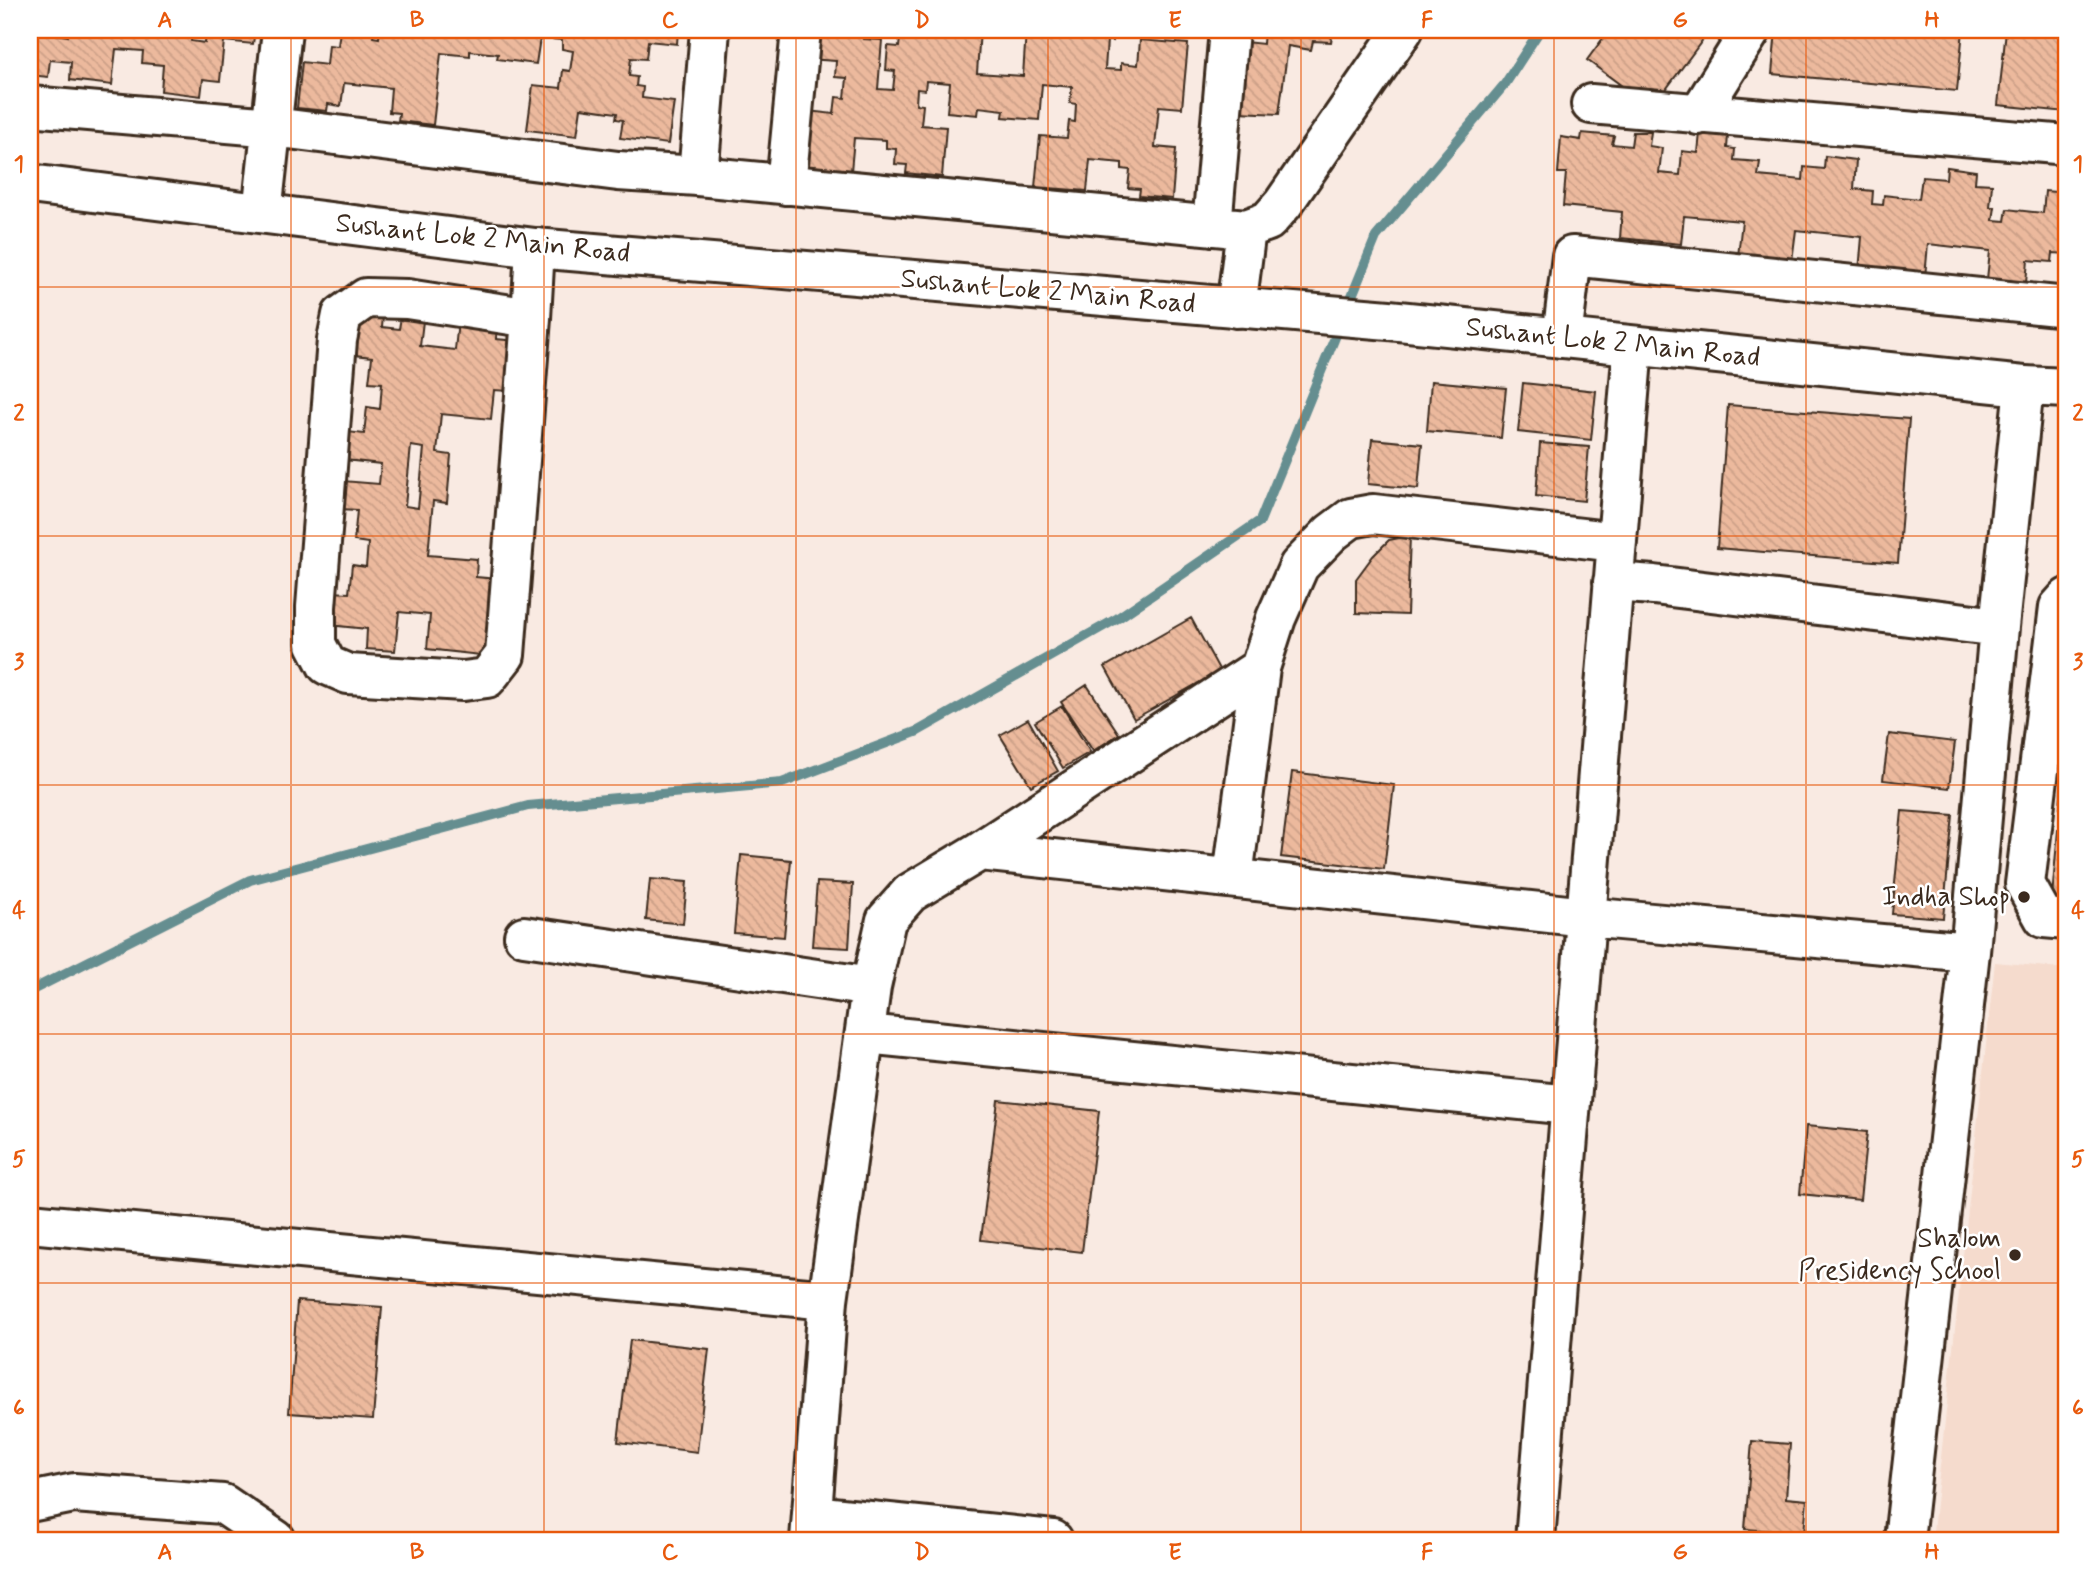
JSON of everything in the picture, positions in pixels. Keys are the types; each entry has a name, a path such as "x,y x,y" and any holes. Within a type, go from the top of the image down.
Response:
{"street":[{"path":"262,213 282,30"},
{"path":"698,176 710,30"},
{"path":"786,185 801,30"},
{"path":"1229,30 1229,227 1236,308"},
{"path":"30,106 273,127 618,171 698,176 1229,227 1268,222 1403,30"},
{"path":"1698,115 1751,30"},
{"path":"1591,104 2067,145"},
{"name":"Sushant Lok 2 Main Road","path":"30,184 535,248 1344,316 2024,386 2067,388"},
{"path":"531,318 407,299 366,298 342,315 337,340 316,607 316,644 327,665 348,674 463,681 487,678 505,655 531,318 535,248"},
{"path":"1562,338 1572,257 2067,307"},
{"path":"1535,1540 1633,346"},
{"path":"1904,1540 1970,952 2024,386"},
{"path":"1233,877 1260,668 1276,618 1299,566 1331,533 1351,518 1373,514 1617,542"},
{"path":"1614,582 1999,627"},
{"path":"2067,598 2059,607 2025,884 2044,918 2067,920"},
{"path":"1053,1540 811,1528 828,1300 872,987 886,920 910,894 1260,668"},
{"path":"980,851 1586,917 1970,952"},
{"path":"524,936 872,987"},
{"path":"866,1034 1570,1105"},
{"path":"30,1223 828,1300"},
{"path":"30,1502 74,1493 223,1504 276,1540"}],"shaded area":[{"name":"Shalom Presidency School","path":"1995,962 2067,969 2067,1540 1932,1540"}],"building":[{"path":"30,30 55,30 55,34 68,36 69,30 90,33 90,30 163,30 191,34 191,41 205,43 207,30 255,30 253,44 224,41 220,81 203,79 201,96 161,91 163,65 142,63 143,51 116,49 112,85 70,80 71,62 50,60 48,77 30,75"},
{"path":"340,30 374,30 373,37 379,38 380,30 678,30 677,44 648,41 646,59 631,58 629,76 637,77 636,86 643,87 642,98 674,102 668,144 620,138 623,120 616,119 617,113 581,108 577,136 527,130 533,85 561,88 563,70 570,71 573,51 562,49 562,40 540,38 536,64 497,59 498,54 470,51 470,56 441,53 433,125 398,121 399,113 389,112 391,88 344,83 341,106 328,104 327,111 297,108 302,62 327,65 329,45 338,46"},
{"path":"811,30 864,30 863,39 882,40 878,89 893,90 895,71 886,70 888,46 899,47 901,30 980,30 977,73 1023,76 1026,30 1114,30 1113,41 1107,40 1105,69 1121,70 1121,63 1138,65 1140,40 1188,44 1182,108 1159,106 1155,147 1176,149 1172,199 1139,196 1140,189 1128,188 1130,170 1122,169 1122,163 1090,160 1087,191 1035,187 1040,136 1067,138 1069,121 1075,122 1076,104 1070,103 1072,87 1042,84 1039,120 1003,117 1004,110 979,107 978,115 947,112 950,83 926,81 925,90 917,89 916,104 923,105 921,125 946,127 942,177 906,173 907,165 895,164 896,149 886,148 886,140 854,138 851,171 804,166 808,111 834,114 836,97 845,98 847,78 835,77 836,61 808,59"},
{"path":"1264,30 1333,30 1331,42 1313,41 1311,50 1288,46 1279,114 1239,112 1245,42 1263,44"},
{"path":"1609,30 1710,30 1652,108 1587,60"},
{"path":"1776,30 1963,30 1957,91 1772,74"},
{"path":"2006,30 2067,30 2067,112 1998,105"},
{"path":"1633,132 1651,132 1649,146 1662,148 1659,173 1680,175 1682,151 1698,153 1700,133 1728,136 1727,148 1735,149 1734,160 1760,162 1758,176 1803,180 1804,167 1824,169 1825,156 1856,160 1854,189 1873,191 1872,204 1883,205 1884,195 1919,199 1922,177 1946,179 1947,167 1976,171 1975,183 1992,184 1990,207 1995,207 1993,220 2005,221 2007,209 2043,213 2045,191 2067,193 2067,254 2053,253 2052,262 2028,260 2026,283 1987,279 1990,251 1928,244 1925,277 1859,271 1862,237 1796,230 1792,261 1738,256 1742,221 1684,216 1681,244 1620,238 1622,212 1563,206 1566,173 1558,173 1561,137 1581,140 1582,133 1614,136 1612,144 1631,146"},
{"path":"402,311 424,313 420,346 455,350 458,321 497,325 496,339 519,341 509,391 494,390 491,419 441,414 437,453 451,455 447,503 433,501 428,555 477,559 476,577 497,579 489,656 427,649 430,615 399,612 395,651 366,649 367,629 329,625 332,592 349,593 352,565 366,567 368,543 354,541 357,510 340,509 343,481 379,484 381,464 345,460 348,432 364,434 367,407 380,409 382,383 369,382 372,357 355,355 359,315 383,317 382,327 399,329","holes":["411,446 424,448 418,508 405,506"]},
{"path":"1431,381 1506,388 1501,438 1427,431"},
{"path":"1523,383 1596,391 1591,440 1518,432"},
{"path":"1728,405 1909,419 1898,563 1717,548"},
{"path":"1372,439 1422,444 1418,489 1368,484"},
{"path":"1540,443 1589,447 1584,501 1536,496"},
{"path":"1410,536 1407,615 1356,613 1356,579 1389,540"},
{"path":"1191,618 1220,671 1134,719 1105,667"},
{"path":"1087,685 1119,734 1093,751 1061,702"},
{"path":"1062,706 1090,752 1063,768 1035,722"},
{"path":"1028,719 1058,771 1031,786 1000,735"},
{"path":"2067,723 2067,808 2060,808"},
{"path":"1889,734 1955,742 1949,788 1883,780"},
{"path":"1292,772 1394,785 1384,869 1281,857"},
{"path":"1902,811 1953,815 1943,918 1892,914"},
{"path":"2058,830 2067,831 2067,898 2052,897"},
{"path":"741,855 791,860 784,937 734,933"},
{"path":"650,879 687,882 683,924 646,920"},
{"path":"817,882 853,884 849,948 812,946"},
{"path":"998,1100 1099,1111 1082,1252 981,1240"},
{"path":"1806,1126 1867,1132 1860,1200 1800,1194"},
{"path":"297,1301 382,1307 373,1419 289,1413"},
{"path":"630,1340 709,1349 697,1452 618,1442"},
{"path":"1752,1441 1790,1444 1786,1498 1807,1500 1804,1533 1745,1529"}],"waterway":[{"path":"30,991 250,880 528,806 782,783 918,731 1118,618 1260,521 1376,237 1505,84 1540,30"}],"place":[{"name":"Indha Shop","path":"2024,897"},
{"name":"Shalom Presidency School","path":"2015,1255"}]}
